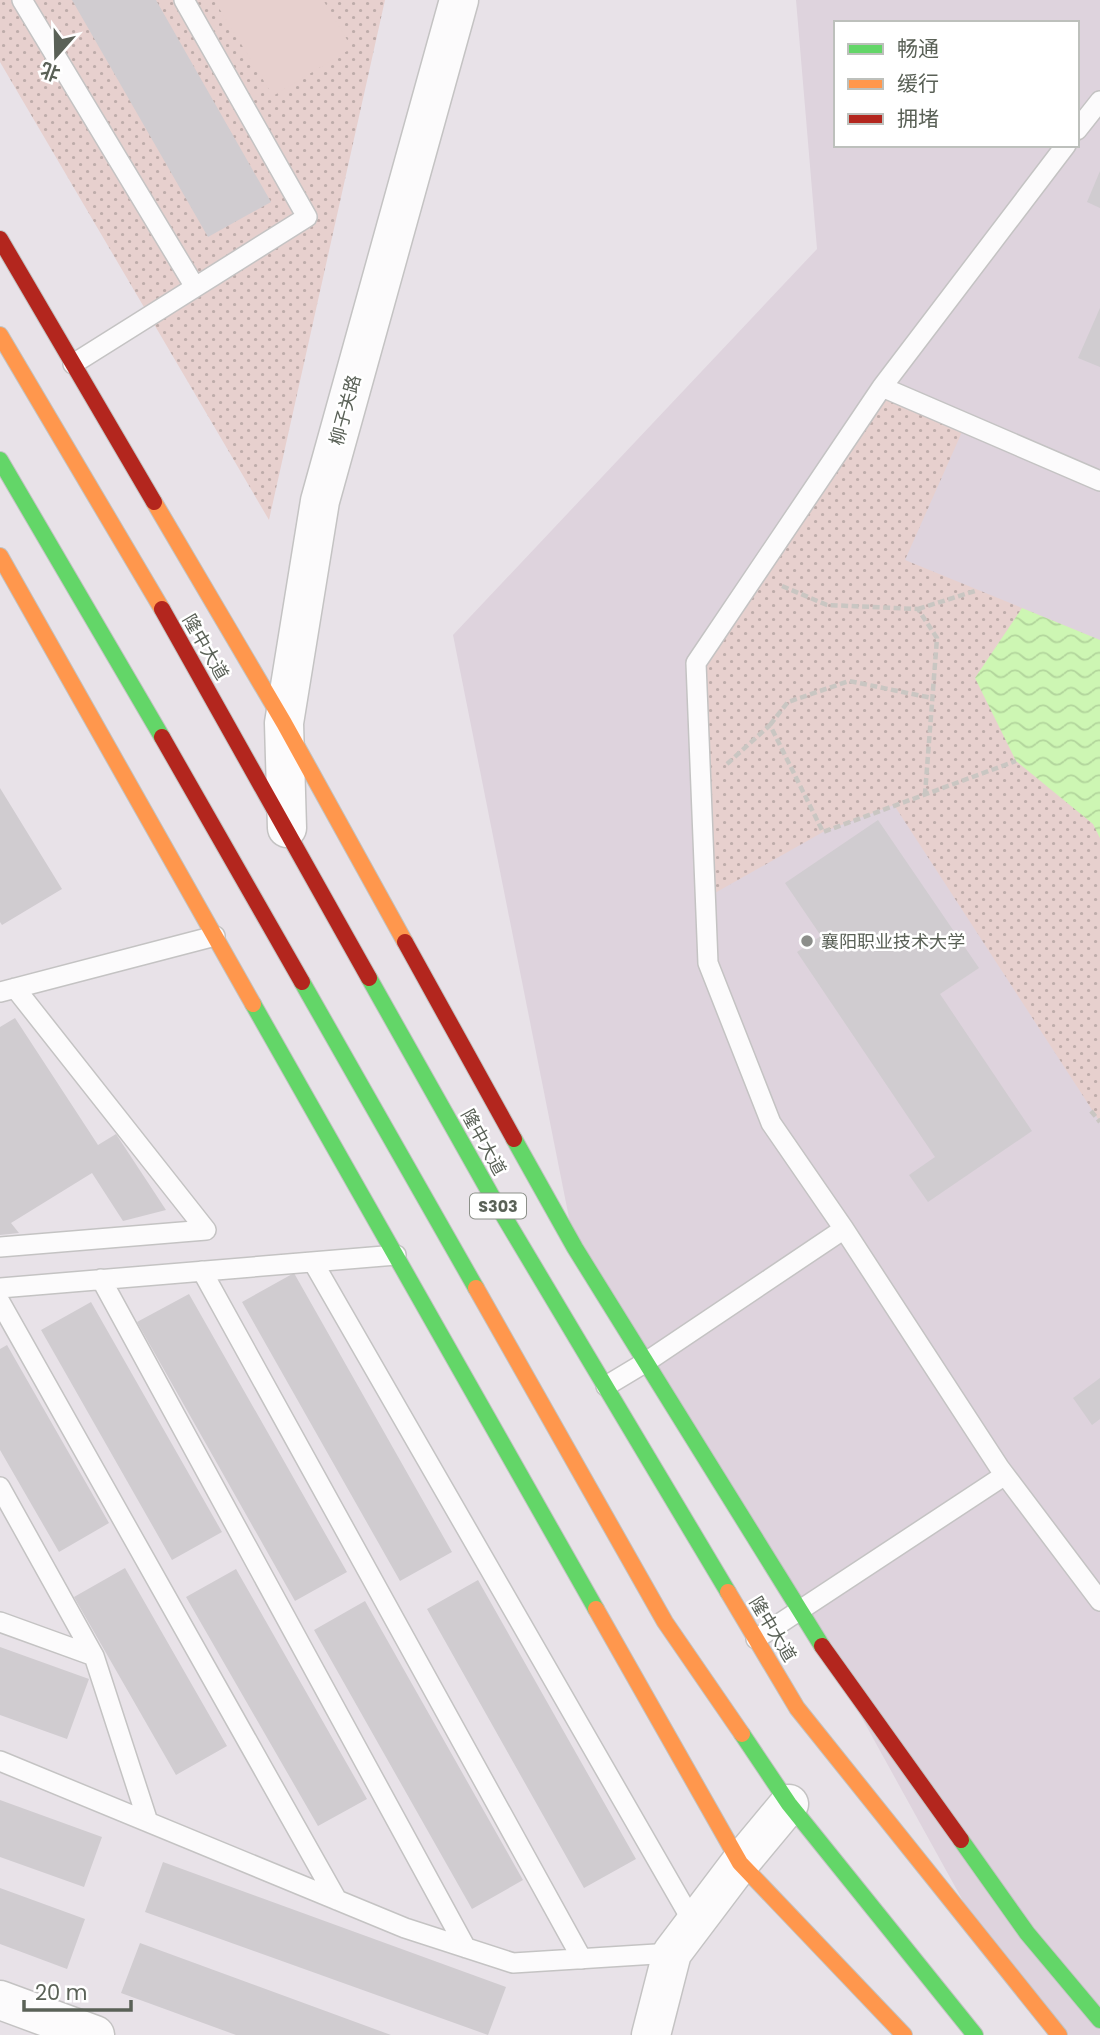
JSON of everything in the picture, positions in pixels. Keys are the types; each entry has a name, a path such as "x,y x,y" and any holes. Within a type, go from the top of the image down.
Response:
{"main road":[{"path":"0,239 67,366 284,723 575,1248 821,1644 979,1874 1100,2020"},
{"name":"隆中大道","path":"0,335 35,383 490,1193 797,1708 957,1899 1059,2035"},
{"path":"0,460 437,1231 665,1622 789,1804 975,2035"},
{"path":"0,555 100,720 402,1251 740,1863 905,2035"}],"street":[{"name":"柳子关路","path":"287,828 284,723 320,501 459,0"},
{"path":"651,2035 683,1938 789,1804"},
{"path":"0,2000 95,2035"}],"lane":[{"path":"22,0 195,287"},
{"path":"67,366 307,217 184,0"},
{"path":"1079,127 1100,100"},
{"path":"1064,147 882,387 696,663 708,963 771,1123 844,1228 1005,1475 1100,1601"},
{"path":"882,387 1100,481"},
{"path":"0,1247 206,1230 8,990 221,933"},
{"path":"606,1386 646,1362 844,1228"},
{"path":"0,1287 313,1262 402,1251"},
{"path":"0,1761 405,1928 513,1963 582,1959 683,1938 313,1262"},
{"path":"202,1270 582,1959"},
{"path":"101,1279 466,1948"},
{"path":"0,1302 337,1900"},
{"path":"756,1639 1005,1475"},
{"path":"0,1487 94,1656 148,1822"},
{"path":"0,1622 94,1656"}],"path":[{"path":"756,574 827,605 918,608 978,590"},
{"path":"918,608 937,638 925,794"},
{"path":"701,787 771,725 788,702 849,681 932,698"},
{"path":"771,725 823,832 1016,761"},
{"path":"1091,1111 1100,1122"}],"shaded area":[{"path":"0,0 385,0 269,520 0,62"},
{"path":"214,0 323,0 352,48 273,96"},
{"name":"襄阳职业技术大学","path":"796,0 1100,0 1100,2035 1059,2035 989,1948 821,1644 575,1248 453,635 817,249"},
{"path":"882,387 966,423 905,560 1100,640 1100,1122 894,805 823,832 706,898 696,663"}],"water":[{"path":"1022,608 1100,640 1100,838 1093,824 1016,761 975,678"}],"building":[{"path":"72,0 156,0 271,202 208,237"},
{"path":"1100,171 1100,208 1087,202"},
{"path":"1100,308 1100,367 1078,358"},
{"path":"0,788 62,889 2,925 0,922"},
{"path":"878,820 979,968 940,994 1032,1131 928,1202 909,1175 935,1157 797,952 821,936 785,883"},
{"path":"15,1018 98,1145 116,1134 166,1210 123,1221 92,1173 11,1223 19,1233 0,1235 0,1027"},
{"path":"294,1273 452,1552 400,1581 242,1302"},
{"path":"189,1294 347,1572 295,1601 137,1322"},
{"path":"91,1302 222,1532 172,1560 41,1330"},
{"path":"7,1345 109,1523 59,1552 0,1450 0,1349"},
{"path":"1100,1378 1100,1419 1092,1425 1073,1398"},
{"path":"125,1568 227,1746 176,1775 74,1597"},
{"path":"236,1569 367,1799 318,1826 186,1597"},
{"path":"478,1580 636,1859 584,1888 427,1609"},
{"path":"365,1601 523,1880 472,1909 314,1630"},
{"path":"0,1647 89,1679 67,1739 0,1715"},
{"path":"0,1800 102,1837 84,1887 0,1857"},
{"path":"163,1862 506,1987 488,2035 145,1912"},
{"path":"0,1888 85,1919 67,1969 0,1944"},
{"path":"140,1943 391,2035 236,2035 121,1993"}],"traffic: fast":[{"path":"0,460 162,737"},
{"path":"369,978 490,1193 728,1592"},
{"path":"302,982 476,1288"},
{"path":"253,1004 596,1609"},
{"path":"514,1139 575,1248 822,1646"},
{"path":"742,1734 789,1804 975,2035"},
{"path":"961,1840 1027,1933 1100,2020"}],"traffic: slow":[{"path":"0,335 162,609"},
{"path":"154,502 284,723 405,942"},
{"path":"0,556 253,1004"},
{"path":"476,1288 665,1622 742,1734"},
{"path":"728,1592 797,1708 1059,2035"},
{"path":"596,1609 740,1863 904,2035"}],"traffic: jam":[{"path":"0,239 154,502"},
{"path":"162,609 369,978"},
{"path":"162,737 302,982"},
{"path":"405,942 514,1139"},
{"path":"822,1646 961,1840"}],"place":[{"name":"襄阳职业技术大学","path":"807,941"}]}
